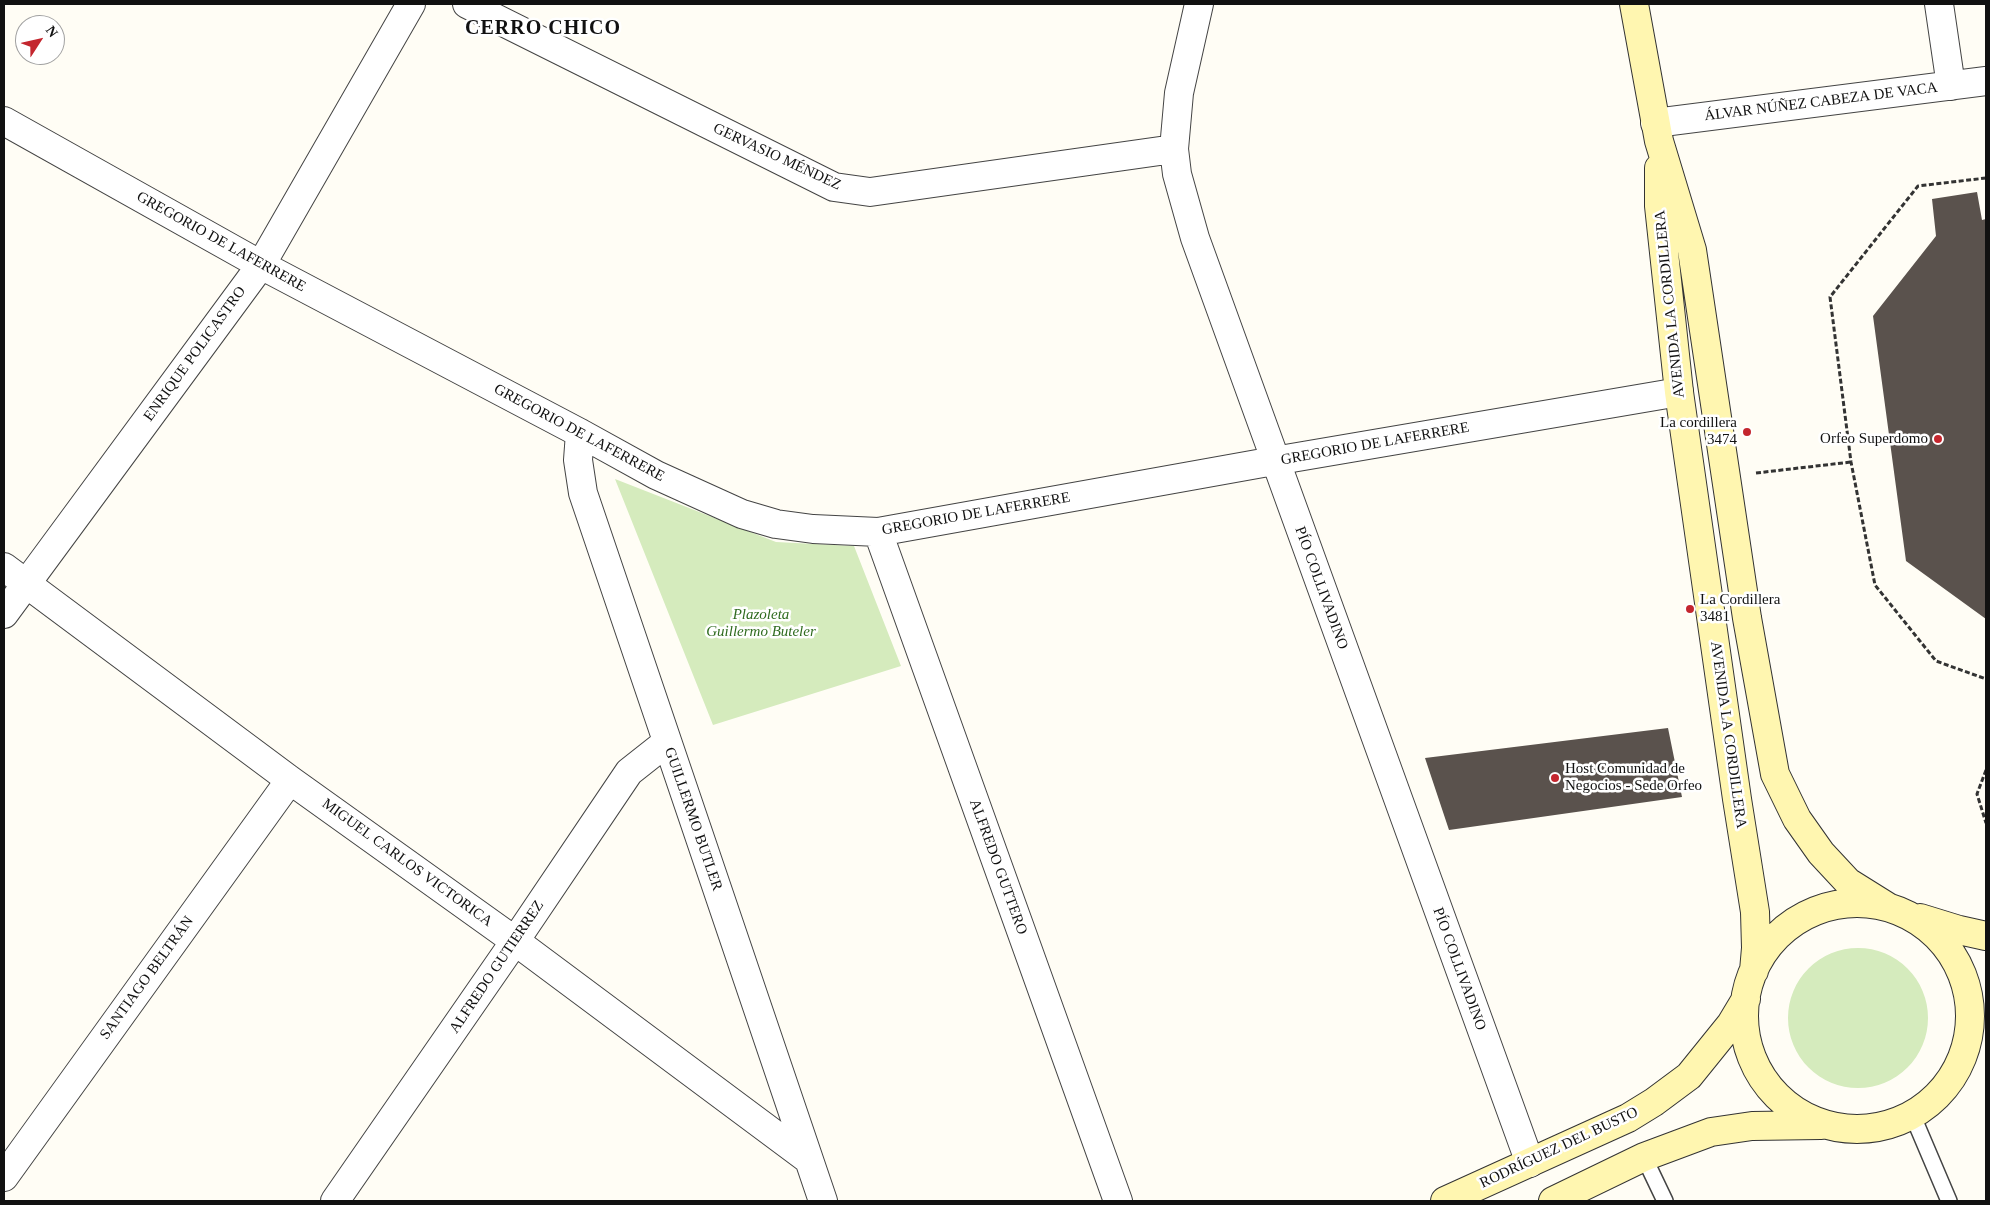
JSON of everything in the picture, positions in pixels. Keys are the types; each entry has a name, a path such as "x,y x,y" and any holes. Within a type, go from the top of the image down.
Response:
{"main road":[{"name":"AVENIDA LA CORDILLERA","path":"1634,4 1657,132 1692,250 1747,618 1776,774 1797,819 1821,853 1848,882 1895,910"},
{"name":"AVENIDA LA CORDILLERA","path":"1657,132 1659,206 1679,392 1755,912 1756,948 1754,971"},
{"path":"1986,936 1959,930 1895,910 1858,903 1837,905 1815,911 1796,921 1779,935 1760,957 1746,999 1744,1014 1748,1043 1759,1071 1775,1093 1794,1109 1828,1124 1852,1129 1889,1124 1922,1108 1949,1082 1961,1060 1986,1025"},
{"path":"1895,910 1927,928 1938,938 1955,961 1962,975 1968,999 1970,1024 1961,1060"},
{"name":"RODRÍGUEZ DEL BUSTO","path":"1445,1201 1628,1118 1673,1089 1689,1076 1716,1044 1746,999"},
{"path":"1553,1201 1644,1157 1697,1136 1731,1128 1828,1124"}],"street":[{"name":"ENRIQUE POLICASTRO","path":"4,614 261,265 411,4"},
{"name":"GERVASIO MÉNDEZ","path":"467,4 834,187 870,192 1174,148"},
{"name":"PÍO COLLIVADINO","path":"1199,4 1179,92 1174,148 1177,174 1195,238 1274,461 1530,1163"},
{"path":"1940,4 1951,86"},
{"name":"ÁLVAR NÚÑEZ CABEZA DE VACA","path":"1657,132 1986,81"},
{"name":"GREGORIO DE LAFERRERE","path":"4,121 261,265 656,475 742,514 776,524 812,529 878,532 1274,461 1679,392"},
{"name":"GUILLERMO BUTLER","path":"580,433 578,460 583,493 823,1201"},
{"name":"ALFREDO GUTTERO","path":"878,532 1118,1201"},
{"name":"MIGUEL CARLOS VICTORICA","path":"4,567 290,780 515,941 809,1160"},
{"name":"ALFREDO GUTIERREZ","path":"335,1201 629,772 667,742"},
{"name":"SANTIAGO BELTRÁN","path":"4,1177 290,780"}],"lane":[{"path":"1912,1114 1949,1201"},
{"path":"1644,1157 1665,1201"}],"path":[{"path":"1986,178 1918,186 1830,297 1852,462 1875,585 1936,662 1986,679"},
{"path":"1726,477 1852,462"},
{"path":"1986,770 1978,794 1986,822"}],"green space":[{"name":"Plazoleta Guillermo Buteler","path":"615,479 776,542 854,546 901,666 713,725"},
{"path":"1858,948 1872,949 1885,953 1908,968 1923,991 1927,1004 1927,1032 1923,1045 1908,1068 1885,1083 1872,1087 1858,1088 1844,1087 1831,1083 1808,1068 1793,1045 1789,1032 1788,1018 1789,1004 1793,991 1808,968 1831,953 1844,949"}],"building":[{"name":"Orfeo Superdomo","path":"1977,192 1982,220 1986,219 1986,619 1906,561 1873,316 1936,236 1932,199"},
{"name":"Host Comunidad de Negocios - Sede Orfeo","path":"1668,728 1682,797 1449,830 1425,758"}],"place":[{"name":"La cordillera 3474","path":"1747,432"},
{"name":"Orfeo Superdomo","path":"1938,439"},
{"name":"La Cordillera 3481","path":"1690,609"},
{"name":"Host Comunidad de Negocios - Sede Orfeo","path":"1555,778"}],"district":[{"name":"CERRO CHICO","path":"543,29"}]}
